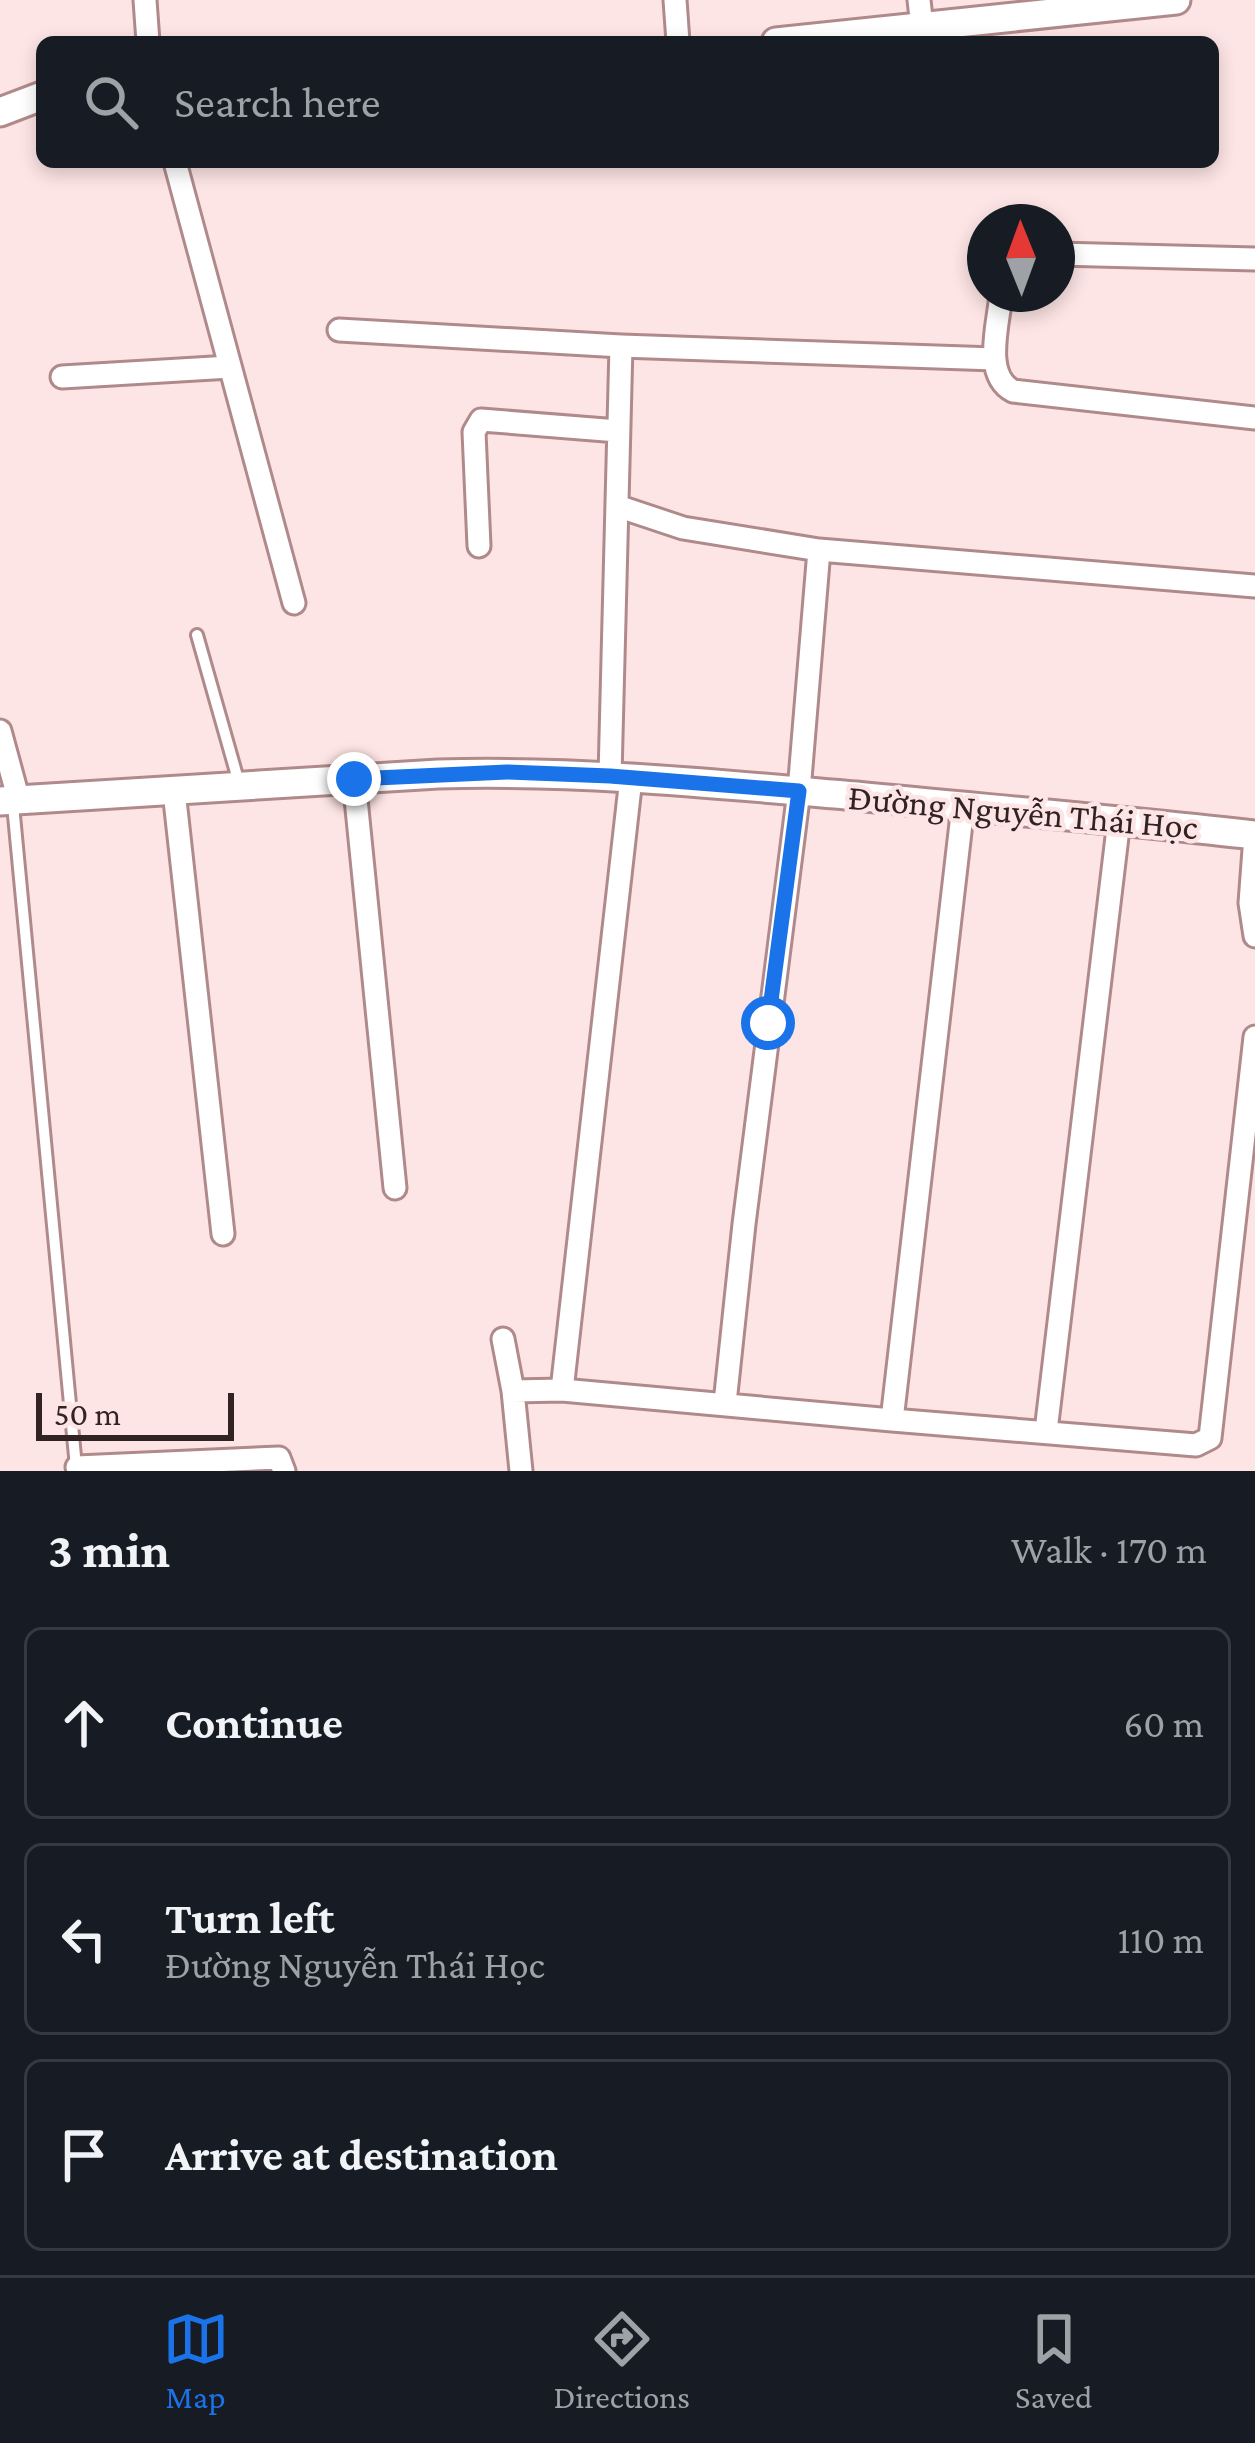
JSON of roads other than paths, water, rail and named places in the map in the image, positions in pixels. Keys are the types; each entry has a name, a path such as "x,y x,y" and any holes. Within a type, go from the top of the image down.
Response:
{"street":[{"path":"145,0 148,36"},
{"path":"675,0 678,36"},
{"path":"807,36 921,14 1176,0"},
{"path":"0,112 36,98"},
{"path":"177,168 293,603"},
{"path":"1075,254 1255,259"},
{"path":"999,312 995,359 1004,387 1013,391 1255,418"},
{"path":"339,330 995,359"},
{"path":"562,1390 620,777 616,506 621,346"},
{"path":"62,377 230,367"},
{"path":"479,546 477,424 488,420 618,431"},
{"path":"616,506 683,528 819,550 1255,586"},
{"path":"725,1403 799,791 819,550"},
{"path":"0,731 10,801"},
{"name":"Đường Nguyễn Thái Học","path":"10,801 507,772 799,791 1255,836"},
{"path":"354,779 395,1188"},
{"path":"174,791 223,1234"},
{"path":"892,1420 963,806"},
{"path":"1046,1431 1119,820"},
{"path":"1255,836 1250,903 1255,936"},
{"path":"513,1391 562,1390 1196,1445 1210,1438 1255,1037"},
{"path":"503,1339 521,1471"},
{"path":"77,1469 279,1458 284,1471"}],"lane":[{"path":"196,634 240,787"},
{"path":"10,801 77,1469"}]}
